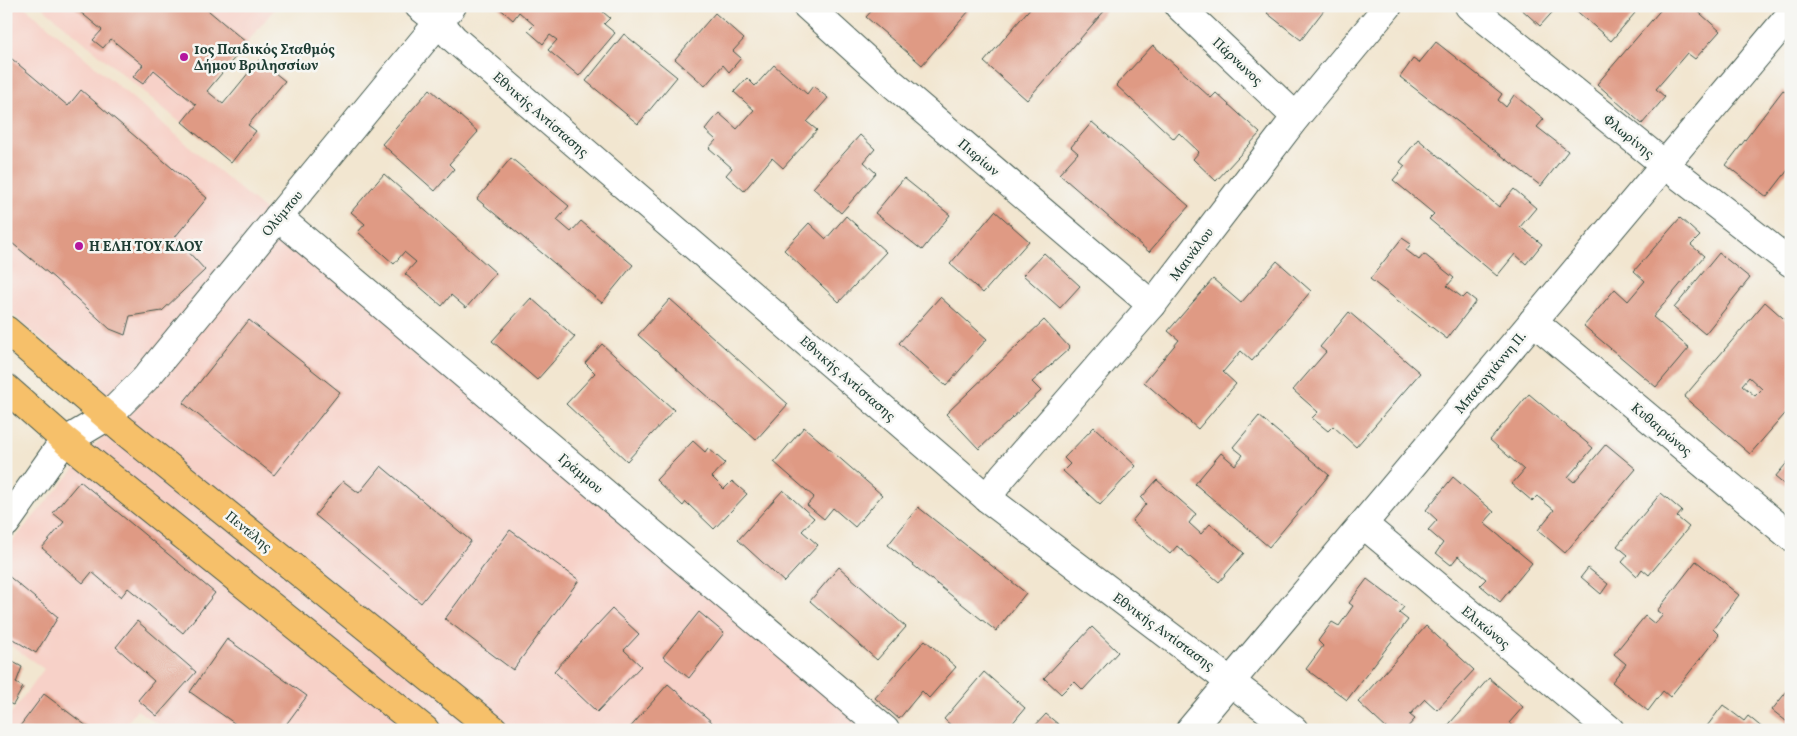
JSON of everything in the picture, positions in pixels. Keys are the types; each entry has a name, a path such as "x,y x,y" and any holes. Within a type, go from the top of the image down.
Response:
{"main road":[{"name":"Πεντέλης","path":"6,330 108,416 494,730"},
{"path":"6,388 66,442 425,730"}],"street":[{"name":"Πιερίων","path":"807,6 901,90 1152,305"},
{"name":"Πάρνωνος","path":"1179,6 1296,117"},
{"name":"Μαινάλου","path":"987,498 1152,305 1296,117 1388,6"},
{"name":"Φλωρίνης","path":"1468,6 1664,164 1791,263"},
{"name":"Ολύμπου","path":"6,523 44,468 66,442 108,416 145,379 278,217 437,12"},
{"name":"Εθνικής Αντίστασης","path":"437,12 461,45 987,498 1231,680 1294,730"},
{"name":"Μπακογιάννη Π.","path":"1190,730 1791,14"},
{"name":"Γράμμου","path":"278,217 884,730"},
{"name":"Κυθαιρώνος","path":"1533,321 1791,537"},
{"name":"Ελικώνος","path":"1362,524 1610,730"}],"shaded area":[{"path":"6,6 24,6 878,730 166,730 137,710 122,730 6,730 6,720 44,669 6,642 6,549 125,410 6,309"},
{"name":"1ος Παιδικός Σταθμός Δήμου Βριλησσίων","path":"41,6 277,6 181,123"}],"building":[{"name":"1ος Παιδικός Σταθμός Δήμου Βριλησσίων","path":"73,6 203,6 247,43 207,91 223,104 259,60 285,81 248,125 256,131 231,163 182,122 196,105 154,70 143,84 133,77 143,65 111,39 103,48 93,40 102,30"},
{"path":"497,6 596,6 610,18 604,24 615,33 579,76 548,50 557,40 550,35 543,44 528,31 534,25 519,12 513,20"},
{"path":"876,6 964,6 969,11 922,65 866,17"},
{"path":"1032,6 1102,6 1106,9 1027,100 984,62"},
{"path":"1273,6 1327,6 1301,40 1267,13"},
{"path":"1518,6 1558,6 1540,26"},
{"path":"1571,6 1627,6 1635,13 1611,41"},
{"path":"1664,6 1692,6 1720,31 1695,59 1687,53 1656,89 1665,97 1642,124 1597,84"},
{"path":"715,13 744,39 733,51 741,58 729,72 723,65 705,86 675,59"},
{"path":"624,34 677,77 638,124 586,81"},
{"path":"1436,42 1502,94 1498,100 1506,107 1514,95 1544,119 1537,127 1568,151 1541,186 1400,77 1413,59 1419,63"},
{"path":"1153,45 1211,98 1216,93 1260,133 1216,181 1193,159 1199,152 1179,133 1174,139 1116,85"},
{"path":"6,54 68,106 81,90 207,198 175,237 205,270 162,311 130,316 125,335 110,329 54,278 6,238"},
{"path":"774,65 807,94 813,86 828,98 807,122 817,130 783,168 772,158 744,191 726,175 732,168 709,148 716,140 705,130 719,113 737,129 754,110 734,92 747,78 755,86"},
{"path":"430,89 478,132 449,164 454,169 435,191 382,144"},
{"path":"1783,90 1791,96 1791,166 1767,197 1726,165"},
{"path":"1092,122 1189,206 1149,252 1059,174 1078,153 1071,147"},
{"path":"860,135 875,149 864,162 876,173 841,213 813,188"},
{"path":"1418,139 1499,207 1514,189 1536,208 1520,227 1542,244 1526,264 1515,254 1497,276 1429,219 1434,214 1393,180 1405,166 1400,162"},
{"path":"511,158 569,206 557,220 571,232 581,221 633,265 602,303 477,199"},
{"path":"384,174 496,273 466,308 451,295 442,306 405,274 416,262 404,252 394,264 358,232 365,224 351,212"},
{"path":"904,178 950,215 922,250 875,213"},
{"path":"995,211 1029,241 983,293 950,264"},
{"path":"846,216 886,252 839,302 784,250 809,223 826,239"},
{"path":"1680,218 1700,236 1691,245 1704,256 1653,317 1689,348 1656,387 1584,326 1615,289 1628,301 1645,281 1634,271"},
{"path":"1402,238 1411,244 1406,250 1419,260 1424,254 1454,278 1447,286 1463,298 1467,294 1476,301 1447,339 1370,279"},
{"path":"1044,253 1080,286 1060,308 1023,275"},
{"path":"1719,253 1750,278 1705,334 1674,308"},
{"path":"1277,261 1311,291 1252,361 1241,351 1223,372 1236,384 1198,429 1144,382 1179,340 1168,331 1213,279 1241,303"},
{"path":"940,297 987,339 946,386 899,343"},
{"path":"531,298 575,337 537,380 492,341"},
{"path":"670,299 788,404 756,440 638,335"},
{"path":"1765,302 1791,325 1791,407 1750,454 1684,397","holes":["1749,377 1762,389 1755,396 1742,385"]},
{"path":"1349,312 1420,373 1356,447 1333,426 1328,431 1312,418 1318,412 1293,390 1326,352 1320,347"},
{"path":"249,320 340,392 274,475 183,403"},
{"path":"1044,320 1070,348 1032,382 1041,391 979,449 946,414"},
{"path":"602,344 674,410 627,461 566,404 595,373 585,363"},
{"path":"1529,394 1593,448 1568,477 1574,482 1606,444 1636,469 1565,553 1538,530 1554,510 1537,496 1532,501 1512,484 1524,470 1490,440"},
{"path":"1259,416 1329,475 1269,547 1195,484 1221,453 1235,465 1243,455 1233,447"},
{"path":"804,427 882,495 855,527 833,508 824,519 807,505 814,497 774,462"},
{"path":"1094,427 1136,466 1100,505 1063,471 1070,464 1064,458"},
{"path":"693,441 705,452 708,448 725,463 712,477 724,489 732,481 747,494 714,529 686,502 683,506 656,480"},
{"path":"1791,458 1791,490 1775,477"},
{"path":"381,466 471,541 421,603 315,515 343,481 359,493"},
{"path":"1453,477 1494,512 1484,523 1532,563 1500,602 1480,585 1486,579 1458,556 1451,565 1436,553 1443,543 1428,530 1437,520 1426,510"},
{"path":"1157,480 1196,514 1189,523 1201,534 1210,524 1244,553 1219,582 1177,546 1170,554 1132,521 1146,504 1141,498"},
{"path":"80,481 215,593 183,633 128,588 121,597 92,572 83,583 42,548 64,522 53,513"},
{"path":"783,490 814,518 802,531 818,545 784,582 738,540"},
{"path":"1661,493 1682,511 1677,517 1689,527 1649,575 1642,569 1637,576 1622,562 1628,555 1617,546"},
{"path":"918,507 1026,593 996,631 888,545"},
{"path":"510,530 579,580 513,670 445,619"},
{"path":"1696,561 1739,595 1713,629 1719,635 1670,697 1663,691 1648,711 1612,682 1626,664 1614,654 1645,616 1655,624 1663,615 1657,611"},
{"path":"839,567 906,627 877,660 810,601"},
{"path":"1588,568 1608,584 1601,594 1581,577"},
{"path":"6,574 58,617 36,653 6,635"},
{"path":"1367,579 1404,607 1399,613 1408,620 1347,700 1306,669 1323,646 1318,641 1332,622 1339,626 1353,606 1349,603"},
{"path":"612,609 639,634 624,650 641,666 597,712 554,671"},
{"path":"699,612 724,633 689,678 663,657"},
{"path":"137,621 196,672 157,716 138,700 154,681 116,647"},
{"path":"1426,626 1474,670 1437,710 1425,699 1410,715 1415,719 1405,730 1388,730 1358,702"},
{"path":"1092,627 1118,652 1083,690 1074,681 1061,694 1044,678"},
{"path":"227,639 307,696 282,730 244,730 190,692"},
{"path":"925,640 956,667 929,698 922,691 899,719 875,698"},
{"path":"6,658 22,667 16,683 23,687 13,705 6,702"},
{"path":"984,672 1025,708 1007,730 956,730 944,719"},
{"path":"1489,678 1523,707 1509,723 1515,728 1513,730 1444,730"},
{"path":"668,684 712,722 705,730 628,730"},
{"path":"1791,686 1791,725 1772,710"},
{"path":"44,694 92,730 17,730"},
{"path":"1723,705 1744,721 1748,716 1765,730 1704,730"},
{"path":"1046,714 1065,730 1031,730"}],"place":[{"name":"1ος Παιδικός Σταθμός Δήμου Βριλησσίων","path":"184,57"},
{"name":"Η ΕΛΗ ΤΟΥ ΚΛΟΥ","path":"79,246"}]}
